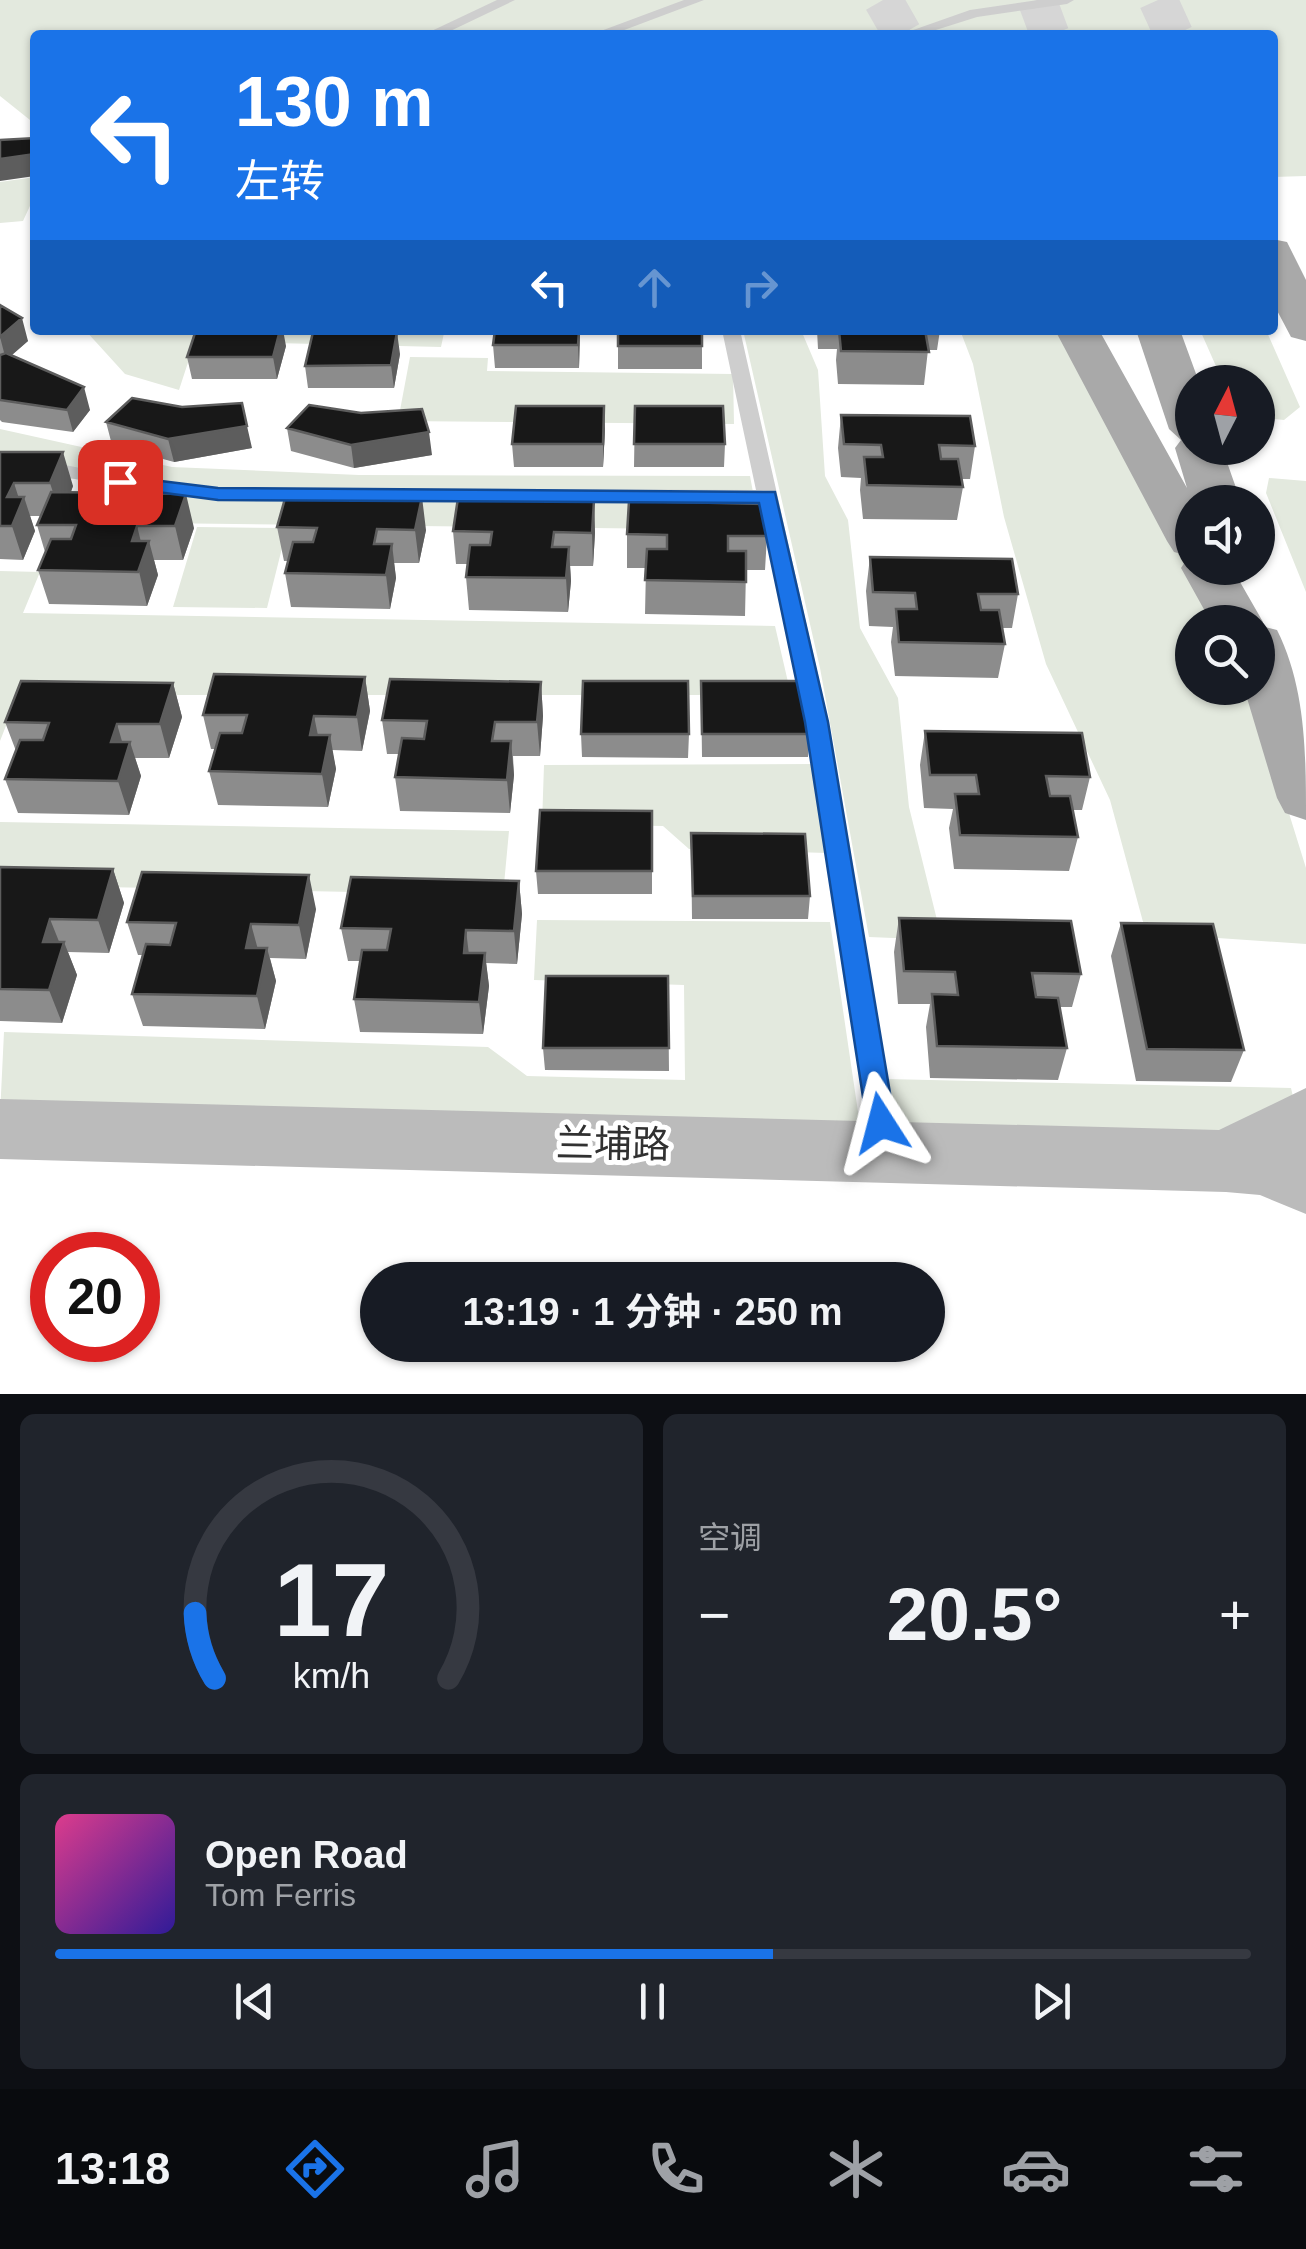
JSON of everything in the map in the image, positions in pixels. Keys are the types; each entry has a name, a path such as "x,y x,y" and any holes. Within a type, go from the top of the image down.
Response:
{"main road":[{"path":"1278,264 1306,328"},
{"path":"1080,335 1175,510"},
{"path":"1160,335 1175,379"},
{"path":"1275,704 1306,798"},
{"path":"1226,1161 1306,1118"},
{"name":"兰埔路","path":"0,1129 1226,1161 1266,1165 1306,1183"}],"lane":[{"path":"441,30 508,0"},
{"path":"611,30 697,0"},
{"path":"922,30 975,13 1067,0"},
{"path":"732,335 816,722 886,1151"},
{"path":"0,458 120,482 218,494 768,496"}],"shaded area":[{"path":"0,0 1306,0 1306,176 1278,177 1278,30 30,30 30,120 0,96"},
{"path":"30,178 30,206 23,221 0,223 0,182"},
{"path":"90,335 444,335 441,347 195,341 179,390 125,374"},
{"path":"744,335 803,335 818,370 825,476 848,520 860,628 898,698 909,807 942,940 869,937 820,668"},
{"path":"962,335 1059,335 1175,546 1175,585 1197,585 1208,605 1175,605 1175,705 1255,705 1306,868 1306,944 1146,933 1110,800 1046,664 1004,517 973,364"},
{"path":"1202,335 1268,335 1300,407 1284,420 1275,419 1275,365 1215,365"},
{"path":"410,357 488,358 487,371 733,374 734,424 398,421"},
{"path":"0,429 172,467 359,475 750,476 760,530 69,522 83,479 0,478"},
{"path":"1269,478 1306,481 1306,592 1275,515 1275,485 1268,485"},
{"path":"197,527 287,528 267,608 173,607"},
{"path":"0,571 40,572 23,613 775,626 791,695 18,695 0,741"},
{"path":"816,764 827,853 689,849 663,826 542,824 544,765"},
{"path":"0,822 509,831 503,895 0,885"},
{"path":"537,920 830,922 862,1139 0,1115 4,1032 488,1047 527,1076 685,1080 684,985 534,980"},
{"path":"886,1079 1291,1088 1297,1114 1215,1152 894,1142"}],"building":[{"path":"30,138 30,155 0,159 0,140"},
{"path":"0,305 22,318 0,337"},
{"path":"194,335 279,335 273,357 187,357"},
{"path":"312,335 396,335 391,365 305,366"},
{"path":"494,335 579,335 578,345 493,345"},
{"path":"618,335 702,335 702,346 618,346"},
{"path":"839,335 926,335 929,352 841,351"},
{"path":"6,353 84,387 67,410 0,400 0,355"},
{"path":"132,398 182,407 242,403 247,426 168,439 106,422"},
{"path":"309,405 361,413 422,409 429,432 351,445 287,428"},
{"path":"516,406 604,406 603,444 512,444"},
{"path":"635,406 723,406 725,444 634,444"},
{"path":"841,415 970,416 975,446 939,445 941,459 958,459 963,487 867,485 864,457 883,457 881,445 844,444"},
{"path":"0,452 63,452 50,483 14,483 7,497 24,497 12,526 0,526"},
{"path":"51,492 186,494 175,526 137,526 132,541 149,541 138,572 38,570 51,539 71,539 76,525 37,525"},
{"path":"286,495 422,497 415,530 377,529 374,544 392,544 386,575 285,573 293,542 313,542 317,528 277,527"},
{"path":"458,498 594,500 592,533 554,532 552,547 569,547 566,578 466,577 470,545 490,545 492,532 453,531"},
{"path":"629,501 765,504 767,536 728,536 728,551 746,551 746,582 645,580 647,549 667,549 667,535 627,534"},
{"path":"870,557 1012,559 1018,594 978,594 981,610 999,610 1005,644 899,642 896,609 917,609 915,593 873,592"},
{"path":"214,674 365,677 357,717 314,716 310,735 330,735 322,774 209,771 220,733 242,733 247,715 203,715"},
{"path":"390,679 541,682 537,722 495,722 492,741 511,741 507,780 395,777 402,738 424,739 427,721 382,720"},
{"path":"21,681 173,683 160,724 117,724 111,742 130,742 118,781 5,779 20,740 43,740 49,723 5,722"},
{"path":"583,681 688,681 689,734 581,734"},
{"path":"701,681 805,681 810,734 702,734"},
{"path":"925,731 1082,733 1090,777 1046,776 1050,796 1070,796 1078,837 960,835 955,794 979,794 976,775 930,775"},
{"path":"540,810 652,811 652,871 536,871"},
{"path":"691,833 805,834 810,896 693,896"},
{"path":"0,867 113,869 98,920 50,919 43,942 64,942 49,990 0,989"},
{"path":"142,872 309,875 299,925 251,924 246,948 267,948 257,996 132,994 146,944 170,945 176,923 127,922"},
{"path":"351,877 519,881 514,931 466,930 464,953 485,953 479,1002 354,999 362,950 387,950 391,929 341,928"},
{"path":"899,918 1071,921 1081,974 1032,973 1036,997 1058,998 1067,1048 937,1046 932,994 958,995 955,972 904,971"},
{"path":"1121,923 1213,924 1244,1050 1147,1049"},
{"path":"546,976 668,976 669,1048 543,1048"}],"tunnel":[{"path":"883,0 900,30"},
{"path":"1037,0 1048,30"},
{"path":"1158,0 1172,30"}],"route":[{"path":"120,482 218,494 768,496 816,722 881,1123"}]}
